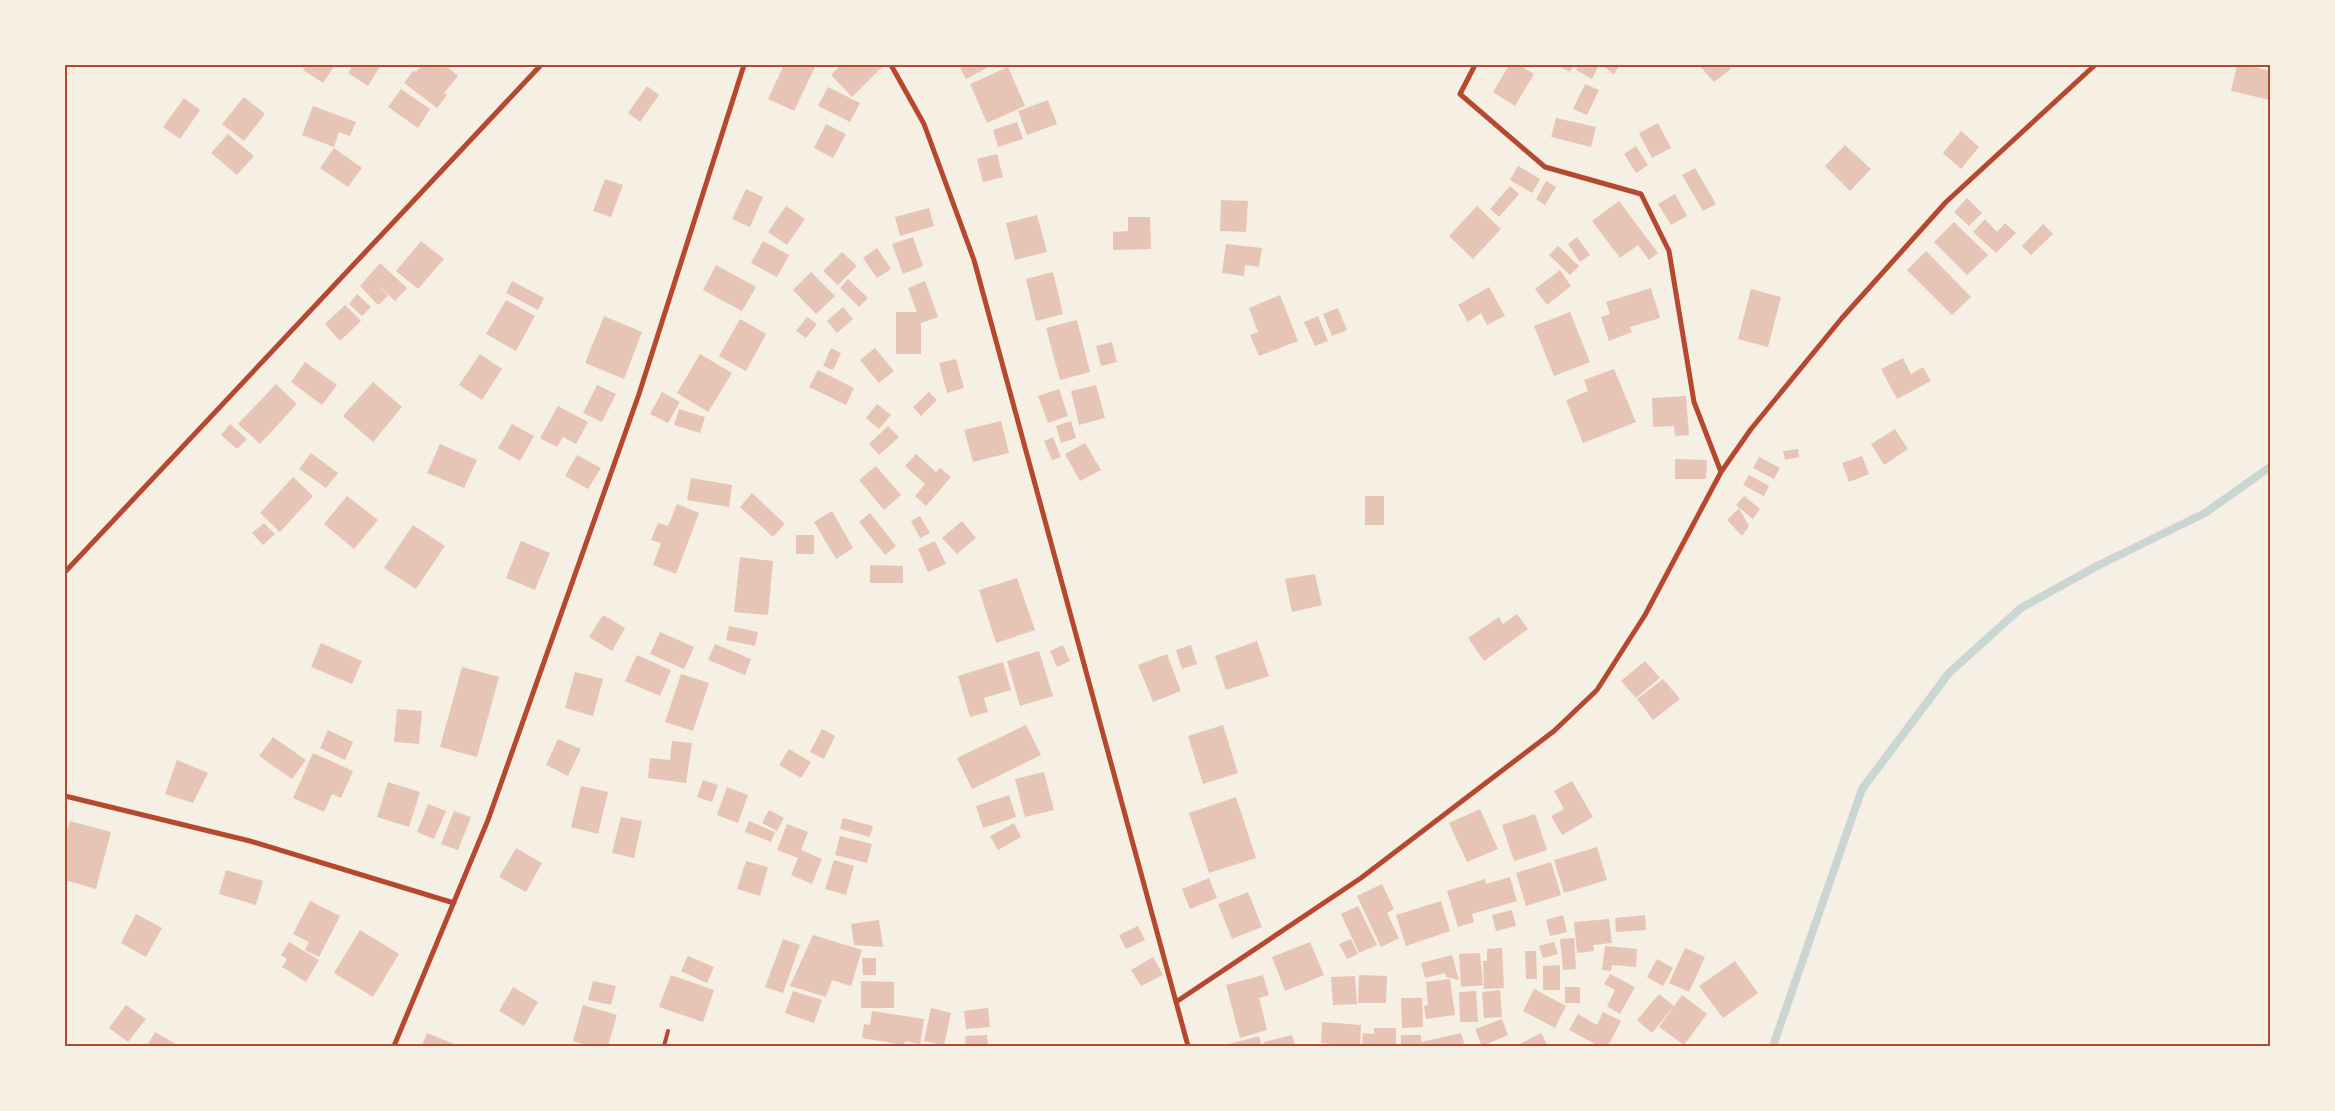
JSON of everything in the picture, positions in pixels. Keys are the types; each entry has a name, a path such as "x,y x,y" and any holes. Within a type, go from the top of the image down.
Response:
{"street":[{"path":"65,572 541,65"},
{"path":"394,1046 488,820 639,394 744,65"},
{"path":"891,65 924,124 974,260 1188,1046"},
{"path":"1475,65 1460,94 1545,167 1641,194 1669,251 1694,402 1721,472"},
{"path":"1176,1002 1361,878 1554,731 1597,690 1645,615 1721,472 1751,429 1842,318 1946,202 2095,65"},
{"path":"65,796 250,841 454,903"}],"lane":[{"path":"664,1046 668,1031"}],"building":[{"path":"306,65 335,65 323,83 303,70"},
{"path":"353,65 381,65 368,86 348,73"},
{"path":"422,65 445,65 458,76 444,93 447,95 437,108 404,83 414,70 416,72"},
{"path":"784,65 816,65 794,111 768,99"},
{"path":"841,65 883,66 852,97 831,75"},
{"path":"966,65 992,65 966,79 960,68"},
{"path":"1509,65 1519,65 1534,74 1515,106 1493,92"},
{"path":"1556,65 1574,65 1570,72"},
{"path":"1578,65 1599,65 1592,79 1576,70"},
{"path":"1601,65 1620,65 1614,74"},
{"path":"1699,65 1728,65 1731,69 1714,82"},
{"path":"2237,65 2247,65 2270,71 2270,100 2231,91"},
{"path":"1008,67 1025,106 987,123 970,84"},
{"path":"1585,84 1599,90 1587,115 1573,109"},
{"path":"647,86 659,95 640,122 628,113"},
{"path":"828,87 860,103 850,122 818,106"},
{"path":"401,89 430,109 418,128 388,107"},
{"path":"244,97 265,114 244,141 222,124"},
{"path":"184,98 200,110 180,139 163,127"},
{"path":"1048,100 1057,124 1027,135 1018,111"},
{"path":"313,106 356,122 350,136 339,132 334,147 302,135"},
{"path":"1556,118 1596,127 1591,147 1551,137"},
{"path":"1017,122 1023,139 998,147 993,130"},
{"path":"1658,123 1671,148 1652,158 1639,133"},
{"path":"826,124 846,134 833,158 814,148"},
{"path":"1961,131 1979,147 1961,169 1943,153"},
{"path":"228,134 254,156 237,175 211,153"},
{"path":"1845,145 1871,169 1850,191 1825,166"},
{"path":"1636,146 1648,165 1636,173 1624,154"},
{"path":"334,148 362,168 348,187 320,168"},
{"path":"997,154 1003,177 983,182 977,159"},
{"path":"1518,166 1540,179 1532,193 1510,180"},
{"path":"1695,168 1716,204 1703,211 1682,175"},
{"path":"605,179 623,185 611,217 593,211"},
{"path":"1546,181 1556,187 1545,205 1536,199"},
{"path":"1510,186 1519,194 1499,217 1490,209"},
{"path":"746,189 763,197 750,227 732,219"},
{"path":"1675,194 1687,216 1671,225 1658,204"},
{"path":"1967,198 1982,213 1969,226 1954,212"},
{"path":"1221,200 1248,201 1246,232 1220,231"},
{"path":"1619,201 1658,253 1649,260 1638,245 1620,258 1592,221"},
{"path":"786,206 805,219 787,245 768,232"},
{"path":"1477,206 1501,229 1473,259 1449,236"},
{"path":"929,208 934,226 900,236 895,217"},
{"path":"1037,215 1047,252 1015,260 1006,223"},
{"path":"1128,217 1150,217 1151,249 1113,250 1113,232 1128,231"},
{"path":"1985,219 1997,232 2005,223 2016,233 1996,253 1973,232"},
{"path":"1954,222 1988,255 1967,275 1934,242"},
{"path":"2043,224 2053,234 2031,255 2022,246"},
{"path":"913,237 923,266 903,274 892,244"},
{"path":"1577,237 1590,255 1580,262 1568,244"},
{"path":"421,241 444,259 418,289 396,271"},
{"path":"763,241 789,255 777,277 751,263"},
{"path":"1226,244 1262,248 1259,267 1245,265 1244,276 1222,273"},
{"path":"1558,246 1579,266 1570,275 1549,255"},
{"path":"877,248 891,269 877,278 863,258"},
{"path":"1926,251 1971,297 1952,315 1907,270"},
{"path":"842,252 857,266 838,285 823,271"},
{"path":"380,263 407,288 395,301 379,286 388,296 378,305 360,286"},
{"path":"716,265 756,287 742,311 703,290"},
{"path":"1560,270 1571,286 1547,305 1535,289"},
{"path":"811,272 835,296 816,314 793,290"},
{"path":"1053,272 1063,314 1036,321 1026,279"},
{"path":"848,279 868,298 859,307 840,288"},
{"path":"512,281 544,298 538,310 506,293"},
{"path":"925,281 938,317 921,323 921,354 896,354 896,312 917,312 908,288"},
{"path":"1489,287 1505,316 1487,325 1481,313 1468,322 1458,305"},
{"path":"1651,288 1660,318 1630,327 1632,332 1609,341 1601,317 1610,314 1606,302"},
{"path":"1751,289 1781,297 1768,347 1738,339"},
{"path":"357,294 371,307 362,316 349,304"},
{"path":"1280,295 1298,341 1259,356 1250,335 1258,332 1249,308"},
{"path":"506,300 535,316 516,351 486,334"},
{"path":"345,305 361,321 340,341 325,324"},
{"path":"843,307 853,319 837,333 827,321"},
{"path":"1338,308 1347,330 1332,336 1323,314"},
{"path":"1570,312 1590,362 1554,376 1534,326"},
{"path":"604,316 642,332 624,379 585,363"},
{"path":"1318,316 1328,341 1315,346 1304,322"},
{"path":"807,317 817,324 806,338 796,331"},
{"path":"740,319 766,334 746,371 719,356"},
{"path":"1077,320 1090,372 1060,380 1046,328"},
{"path":"1112,342 1117,362 1101,366 1096,346"},
{"path":"831,348 841,353 833,370 823,366"},
{"path":"875,348 894,371 879,383 860,360"},
{"path":"480,354 502,369 482,400 459,385"},
{"path":"700,354 732,373 708,412 677,393"},
{"path":"1903,358 1911,374 1923,367 1931,381 1897,399 1881,369"},
{"path":"956,359 964,388 947,393 939,363"},
{"path":"305,362 337,385 322,405 291,382"},
{"path":"1614,369 1636,422 1583,443 1566,400 1588,391 1584,380"},
{"path":"818,370 854,388 846,405 809,387"},
{"path":"373,382 402,407 373,442 343,416"},
{"path":"276,384 297,404 260,444 238,424"},
{"path":"597,385 616,394 602,422 583,413"},
{"path":"1096,385 1105,418 1079,425 1071,391"},
{"path":"1059,389 1068,416 1048,423 1038,396"},
{"path":"662,392 680,402 668,423 650,414"},
{"path":"929,392 937,400 921,416 913,407"},
{"path":"1686,396 1689,435 1675,436 1674,426 1653,427 1652,398"},
{"path":"877,404 891,415 879,429 866,418"},
{"path":"558,406 588,422 576,444 563,437 557,447 540,438"},
{"path":"679,409 705,417 700,433 674,425"},
{"path":"1001,421 1009,453 973,462 964,430"},
{"path":"1071,421 1076,438 1061,443 1056,426"},
{"path":"230,424 247,439 237,449 221,435"},
{"path":"512,424 534,436 520,461 498,448"},
{"path":"888,426 899,437 879,455 869,444"},
{"path":"1895,429 1908,449 1884,465 1871,444"},
{"path":"1053,437 1061,457 1052,460 1044,441"},
{"path":"1085,443 1101,470 1080,481 1065,454"},
{"path":"440,444 477,460 464,488 427,473"},
{"path":"1798,449 1799,457 1785,460 1783,451"},
{"path":"311,453 338,473 326,488 299,469"},
{"path":"916,454 936,472 940,468 951,477 926,506 915,496 925,484 905,466"},
{"path":"577,455 601,468 588,489 565,476"},
{"path":"1862,456 1869,474 1849,482 1842,463"},
{"path":"1759,457 1780,468 1774,479 1753,468"},
{"path":"1675,459 1707,460 1706,479 1675,479"},
{"path":"876,466 901,495 884,510 859,480"},
{"path":"1749,475 1769,486 1764,496 1743,485"},
{"path":"293,477 313,496 280,532 260,513"},
{"path":"691,478 732,485 729,507 687,500"},
{"path":"752,493 785,524 773,537 740,507"},
{"path":"347,496 378,520 354,549 324,524"},
{"path":"1365,496 1384,496 1384,525 1365,525"},
{"path":"1744,496 1760,509 1753,519 1736,505"},
{"path":"677,504 699,513 676,574 653,565 661,543 651,540 658,523 668,526"},
{"path":"1739,508 1749,526 1742,536 1727,520"},
{"path":"832,511 853,548 836,559 814,522"},
{"path":"870,513 896,546 885,555 859,522"},
{"path":"920,516 930,533 920,538 911,521"},
{"path":"962,521 976,538 957,554 942,538"},
{"path":"264,523 275,534 263,545 252,533"},
{"path":"413,525 445,546 416,589 384,568"},
{"path":"796,535 814,535 814,554 796,554"},
{"path":"521,541 550,553 535,590 506,578"},
{"path":"935,541 946,564 928,572 918,549"},
{"path":"740,557 773,561 768,615 734,612"},
{"path":"870,565 903,566 903,583 870,583"},
{"path":"1315,574 1322,605 1292,612 1285,579"},
{"path":"1017,578 1035,630 996,643 979,590"},
{"path":"1517,614 1528,629 1484,661 1468,638 1499,617 1503,624"},
{"path":"603,615 625,628 612,651 589,637"},
{"path":"729,626 758,632 755,646 726,640"},
{"path":"660,632 694,647 684,669 650,654"},
{"path":"1257,641 1269,676 1226,690 1215,656"},
{"path":"321,643 362,661 352,684 311,667"},
{"path":"715,644 751,659 745,675 708,660"},
{"path":"1063,645 1070,661 1057,667 1050,651"},
{"path":"1191,645 1197,664 1182,669 1176,650"},
{"path":"1039,651 1053,696 1020,706 1007,661"},
{"path":"1167,654 1181,691 1153,702 1138,665"},
{"path":"637,655 671,670 660,696 625,681"},
{"path":"1645,661 1660,678 1636,698 1621,681"},
{"path":"1003,662 1011,690 984,698 988,712 970,717 958,676"},
{"path":"462,667 499,677 477,757 440,747"},
{"path":"575,672 603,679 593,716 565,708"},
{"path":"681,674 709,683 693,731 665,722"},
{"path":"1663,679 1680,699 1653,720 1637,699"},
{"path":"397,709 422,711 419,744 394,742"},
{"path":"1026,725 1041,755 972,789 957,758"},
{"path":"1223,725 1238,773 1203,784 1188,736"},
{"path":"822,729 835,736 824,759 810,752"},
{"path":"328,730 353,742 345,760 320,748"},
{"path":"273,737 306,760 292,779 259,756"},
{"path":"558,739 581,749 568,776 546,765"},
{"path":"672,741 692,743 686,783 648,778 650,758 670,760"},
{"path":"789,749 811,762 801,778 779,765"},
{"path":"313,753 353,771 341,798 332,794 324,812 293,798"},
{"path":"177,760 208,773 193,803 165,794"},
{"path":"1044,772 1054,810 1025,817 1015,779"},
{"path":"703,780 718,785 712,802 697,797"},
{"path":"1572,781 1593,817 1562,835 1551,816 1564,809 1554,791"},
{"path":"388,782 420,792 409,827 377,817"},
{"path":"581,786 608,792 598,834 571,827"},
{"path":"727,787 748,795 738,823 717,815"},
{"path":"1009,795 1016,817 983,828 976,806"},
{"path":"1236,797 1256,858 1209,873 1189,813"},
{"path":"428,804 446,811 434,839 417,832"},
{"path":"1480,809 1498,849 1467,862 1449,823"},
{"path":"769,810 784,818 777,831 762,823"},
{"path":"454,811 471,817 458,850 441,844"},
{"path":"1535,814 1547,850 1514,861 1502,825"},
{"path":"621,817 642,821 634,858 612,853"},
{"path":"843,818 873,826 870,837 840,829"},
{"path":"70,821 111,832 96,889 65,880 65,838"},
{"path":"749,821 775,832 771,842 745,832"},
{"path":"1014,823 1021,837 998,850 990,836"},
{"path":"787,824 808,832 801,850 822,859 812,884 791,875 798,858 777,850"},
{"path":"840,836 872,844 867,863 835,855"},
{"path":"1597,847 1607,880 1564,893 1554,860"},
{"path":"516,848 542,863 526,892 499,877"},
{"path":"834,860 854,866 846,895 825,889"},
{"path":"746,861 768,867 760,896 737,889"},
{"path":"1551,862 1561,895 1526,906 1516,873"},
{"path":"226,870 263,881 256,905 219,894"},
{"path":"1510,877 1517,901 1472,914 1474,922 1458,927 1447,891 1485,879 1486,884"},
{"path":"1209,878 1217,898 1190,909 1182,889"},
{"path":"1382,884 1394,909 1387,913 1399,938 1381,947 1357,896"},
{"path":"1248,892 1262,927 1232,939 1218,904"},
{"path":"310,901 340,916 319,957 305,950 309,942 293,934"},
{"path":"1441,901 1450,931 1406,946 1396,915"},
{"path":"1358,906 1377,945 1359,953 1341,914"},
{"path":"1512,910 1516,926 1496,931 1492,915"},
{"path":"136,914 162,928 146,957 121,943"},
{"path":"1563,915 1567,932 1550,936 1546,920"},
{"path":"1645,915 1646,930 1616,932 1615,918"},
{"path":"1609,919 1612,943 1593,945 1594,951 1577,953 1574,922"},
{"path":"879,920 883,947 854,945 851,924"},
{"path":"1138,926 1145,940 1126,949 1119,935"},
{"path":"360,930 399,954 373,997 334,973"},
{"path":"813,935 862,950 851,986 832,980 826,997 790,986"},
{"path":"1574,938 1576,969 1563,970 1560,939"},
{"path":"783,939 800,945 783,993 765,987"},
{"path":"1351,939 1358,954 1347,959 1339,944"},
{"path":"289,942 319,960 306,982 282,967 287,959 281,955"},
{"path":"1310,942 1324,975 1285,991 1272,957"},
{"path":"1554,942 1558,954 1543,958 1539,946"},
{"path":"1605,946 1637,949 1636,967 1612,965 1611,971 1602,970"},
{"path":"1502,948 1504,988 1484,989 1483,961 1487,961 1487,949"},
{"path":"1685,948 1705,957 1689,992 1669,983"},
{"path":"1525,951 1536,951 1537,979 1526,979"},
{"path":"1480,953 1483,985 1461,987 1459,954"},
{"path":"1452,955 1459,980 1446,977 1445,973 1425,978 1421,963"},
{"path":"688,956 714,967 707,983 681,971"},
{"path":"1153,957 1163,975 1141,986 1131,970"},
{"path":"862,958 876,958 876,975 863,975"},
{"path":"1657,959 1673,968 1663,986 1647,977"},
{"path":"1735,961 1758,993 1723,1018 1699,986"},
{"path":"1560,965 1560,990 1543,990 1543,966"},
{"path":"1610,974 1635,987 1620,1014 1607,1006 1615,990 1604,984"},
{"path":"671,975 714,990 703,1022 659,1007"},
{"path":"1263,975 1269,995 1259,998 1267,1030 1240,1038 1226,985"},
{"path":"1359,975 1387,976 1386,1003 1358,1003"},
{"path":"1355,976 1357,1004 1333,1005 1331,977"},
{"path":"1450,979 1455,1015 1426,1019 1424,1006 1428,1005 1426,982"},
{"path":"593,981 616,986 611,1005 588,1000"},
{"path":"861,981 894,982 894,1008 861,1008"},
{"path":"513,987 538,1002 524,1026 499,1011"},
{"path":"1565,987 1580,987 1580,1003 1565,1003"},
{"path":"1534,989 1566,1006 1555,1028 1523,1011"},
{"path":"1500,990 1502,1017 1484,1018 1482,992"},
{"path":"793,991 822,1000 814,1023 785,1013"},
{"path":"1476,991 1478,1022 1460,1022 1459,992"},
{"path":"1659,994 1674,1006 1652,1033 1637,1020"},
{"path":"1682,995 1707,1014 1684,1045 1659,1027"},
{"path":"1401,998 1422,998 1423,1027 1402,1028"},
{"path":"126,1005 146,1019 128,1042 109,1028"},
{"path":"583,1005 617,1015 608,1046 581,1046 582,1044 573,1041"},
{"path":"931,1008 951,1013 944,1045 924,1041"},
{"path":"988,1008 990,1027 966,1029 964,1011"},
{"path":"872,1011 924,1019 920,1044 905,1041 904,1045 862,1038 864,1024 870,1025"},
{"path":"1603,1012 1621,1021 1608,1046 1599,1046 1569,1030 1578,1014 1597,1025"},
{"path":"1502,1019 1508,1035 1482,1046 1475,1029"},
{"path":"1322,1022 1361,1025 1360,1046 1321,1043"},
{"path":"1374,1028 1396,1028 1396,1046 1362,1046 1363,1033 1374,1034"},
{"path":"155,1032 176,1044 175,1046 147,1046"},
{"path":"427,1033 459,1046 423,1046"},
{"path":"1461,1033 1465,1046 1422,1046 1421,1042"},
{"path":"1541,1033 1548,1046 1516,1046"},
{"path":"987,1035 988,1046 966,1046 965,1036"},
{"path":"1292,1035 1295,1046 1265,1046 1264,1042"},
{"path":"1401,1035 1421,1035 1421,1046 1401,1046"},
{"path":"1259,1036 1262,1046 1229,1046 1229,1044"}],"waterway":[{"path":"1773,1046 1862,789 1949,673 2021,608 2097,566 2205,513 2270,467"}]}
